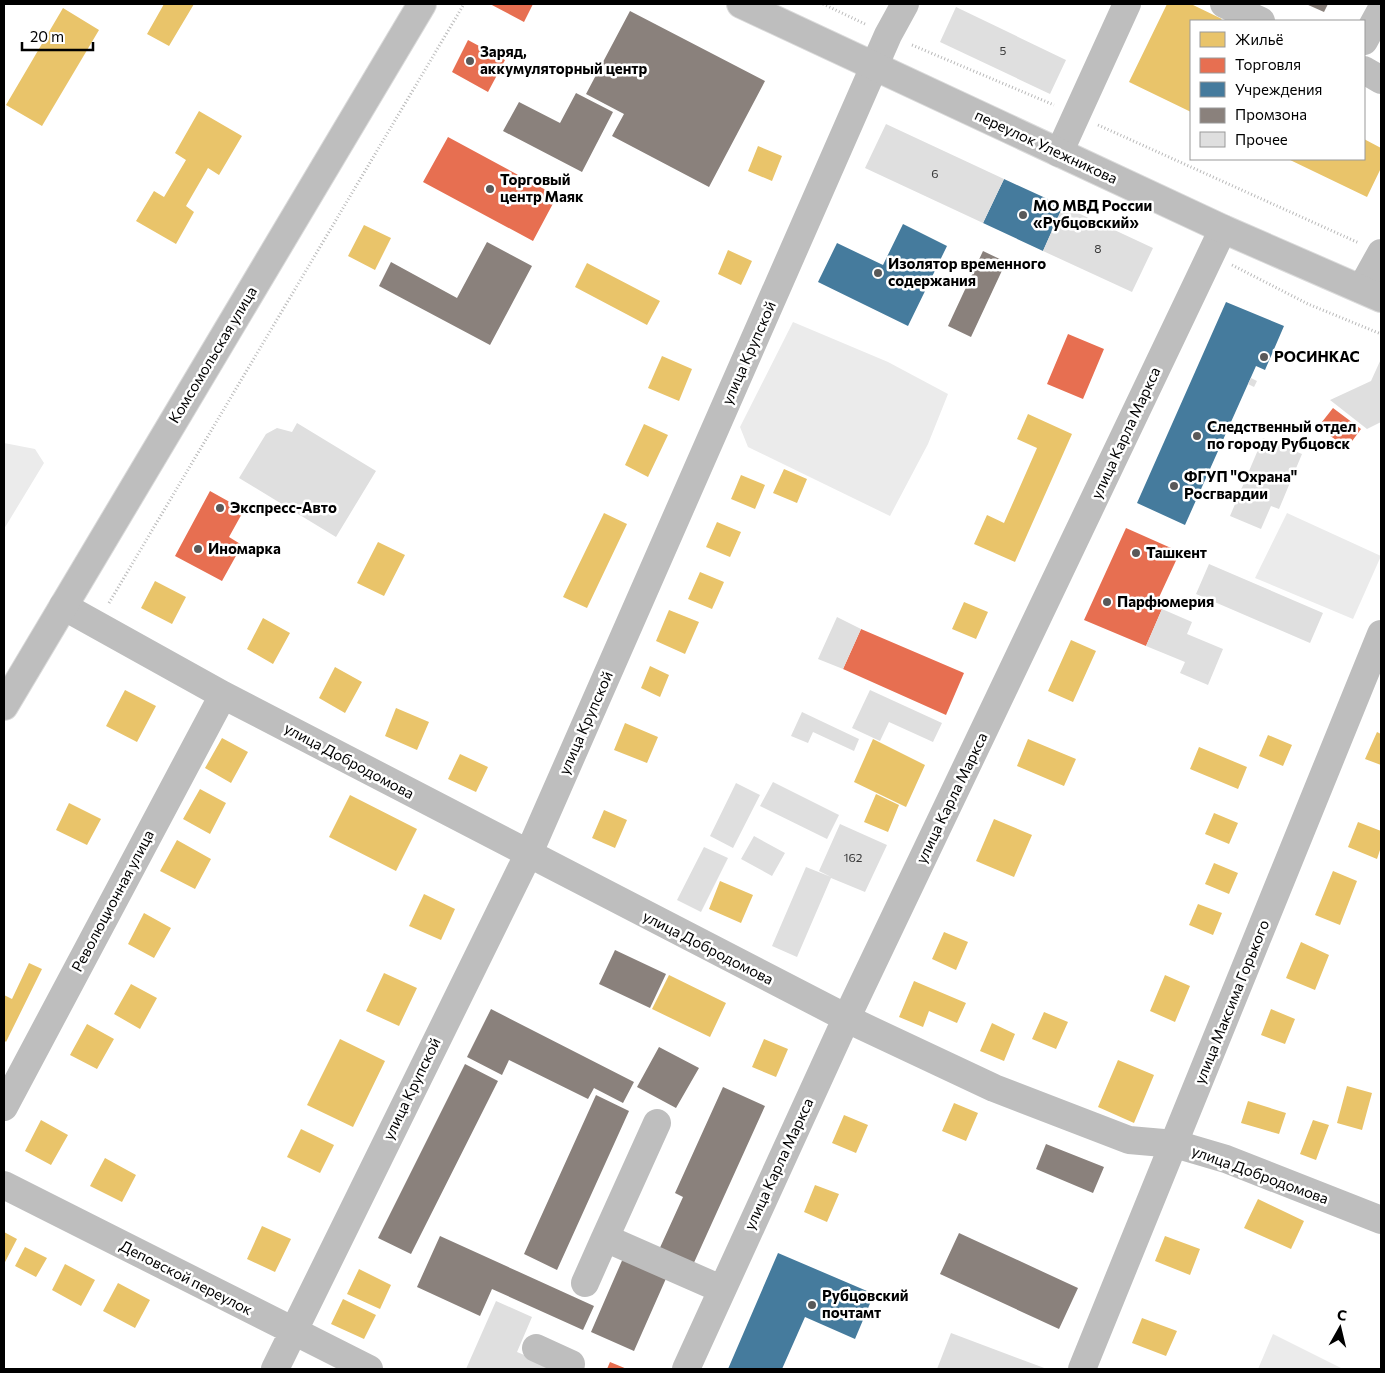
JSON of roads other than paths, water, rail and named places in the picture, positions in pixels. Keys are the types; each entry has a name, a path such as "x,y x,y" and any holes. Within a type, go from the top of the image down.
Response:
{"street":[{"name":"Комсомольская улица","path":"4,706 422,4"},
{"name":"переулок Улежникова","path":"741,4 1223,229 1371,294"},
{"name":"улица Крупской","path":"274,1369 528,855 888,34 905,4"},
{"path":"1059,153 1128,4"},
{"path":"1224,4 1259,20"},
{"path":"1365,40 1381,10"},
{"path":"1365,71 1381,80"},
{"name":"улица Карла Маркса","path":"686,1369 846,1019 1223,229"},
{"path":"1371,294 1374,249"},
{"name":"улица Добродомова","path":"64,606 223,695 528,855 846,1019 994,1088 1129,1140 1174,1144 1226,1159 1381,1220"},
{"name":"улица Максима Горького","path":"1082,1369 1381,634"},
{"name":"Революционная улица","path":"4,1107 223,695"},
{"path":"585,1283 657,1123"},
{"name":"Деповской переулок","path":"4,1185 292,1332 369,1369"},
{"path":"605,1238 721,1289"},
{"path":"536,1348 571,1364 569,1369"}],"place":[{"name":"Заряд, аккумуляторный центр","path":"470,61"},
{"name":"Торговый центр Маяк","path":"490,189"},
{"name":"МО МВД России «Рубцовский»","path":"1023,215"},
{"name":"Изолятор временного содержания","path":"878,273"},
{"name":"РОСИНКАС","path":"1264,357"},
{"name":"Следственный отдел по городу Рубцовск","path":"1197,436"},
{"name":"ФГУП \"Охрана\" Росгвардии","path":"1174,486"},
{"name":"Экспресс-Авто","path":"220,508"},
{"name":"Иномарка","path":"198,549"},
{"name":"Ташкент","path":"1136,553"},
{"name":"Парфюмерия","path":"1107,602"},
{"name":"Рубцовский почтамт","path":"812,1305"}]}
